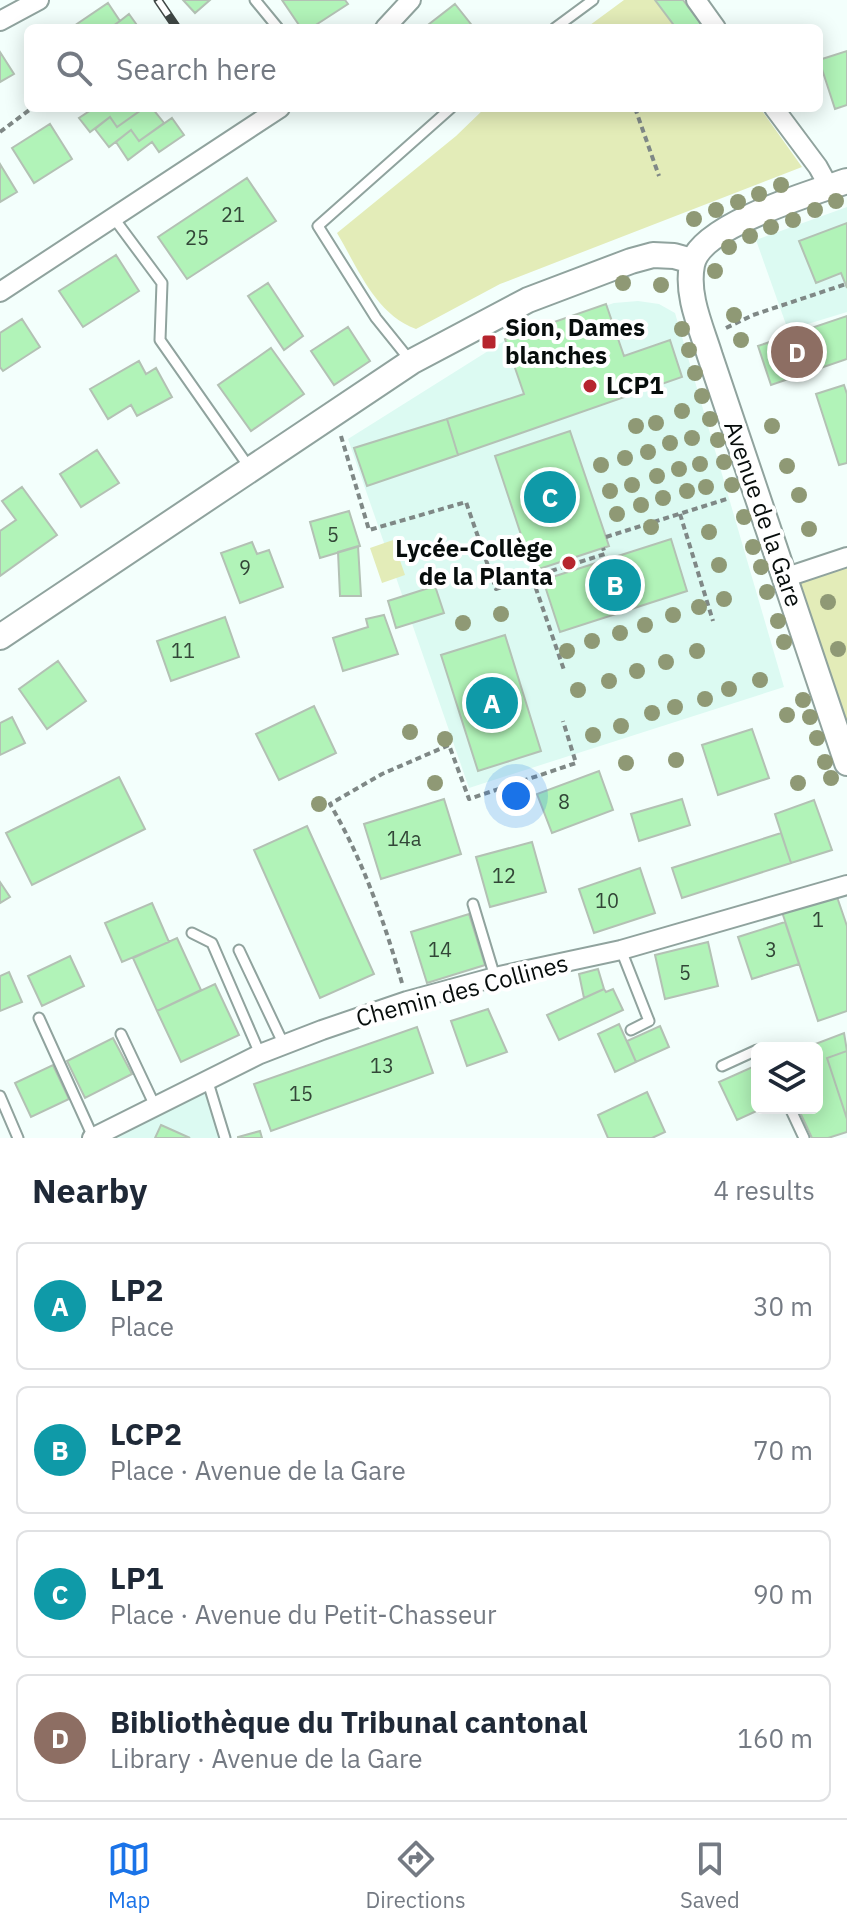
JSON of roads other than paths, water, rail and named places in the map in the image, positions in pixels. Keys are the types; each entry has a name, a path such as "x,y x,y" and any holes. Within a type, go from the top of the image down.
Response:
{"street":[{"path":"0,21 39,0"},
{"path":"389,24 411,0"},
{"path":"696,0 713,24"},
{"path":"0,292 274,112"},
{"path":"0,637 411,362 528,300 631,261 653,255 692,261 705,243 726,227 838,184 818,167 777,112"},
{"name":"Avenue de la Gare","path":"692,261 692,295 698,318 847,763"},
{"path":"784,578 847,557"},
{"name":"Chemin des Collines","path":"93,1138 260,1054 407,1001 495,977 621,950 847,885"}],"lane":[{"path":"255,0 275,24"},
{"path":"560,24 593,0"},
{"path":"411,362 376,318 318,226 446,112"},
{"path":"113,217 162,283 160,340 251,470"},
{"path":"473,904 495,977"},
{"path":"192,933 212,943 260,1054"},
{"path":"239,950 284,1045"},
{"path":"621,950 649,1021 631,1030"},
{"path":"39,1018 93,1138"},
{"path":"121,1034 155,1106"},
{"path":"722,1066 751,1053"},
{"path":"207,1079 225,1138"},
{"path":"0,1096 18,1138"},
{"path":"793,1114 804,1138"}],"railway":[{"path":"158,0 174,24"}],"place":[{"name":"Sion, Dames blanches","path":"489,342"},
{"name":"Bibliothèque du Tribunal cantonal","path":"797,352"},
{"name":"LCP1","path":"590,386"},
{"name":"LP1","path":"550,497"},
{"name":"Lycée-Collège de la Planta","path":"569,563"},
{"name":"LCP2","path":"615,585"},
{"name":"LP2","path":"492,703"}]}
